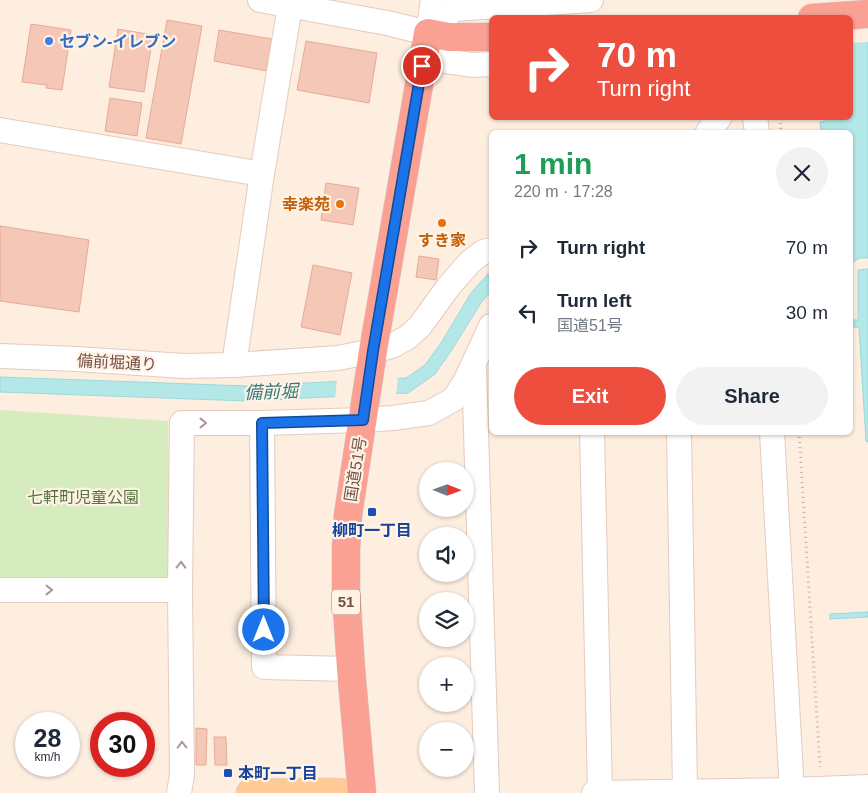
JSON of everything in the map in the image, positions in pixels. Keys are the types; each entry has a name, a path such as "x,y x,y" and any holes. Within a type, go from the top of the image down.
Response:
{"highway":[{"path":"853,15 868,14"},
{"path":"428,33 449,37 489,36"},
{"name":"国道51号","path":"362,793 350,669 346,593 348,515 372,361 428,33"}],"main road":[{"path":"250,793 352,793"}],"street":[{"path":"260,0 291,2 428,33"},
{"path":"433,0 428,33 445,62 472,65 489,64"},
{"path":"428,33 454,10 591,0"},
{"path":"234,365 262,174 291,2"},
{"path":"710,130 718,120"},
{"path":"0,130 262,174"},
{"name":"備前堀通り","path":"0,356 184,366 234,365 338,358 372,361 408,337 420,326 449,286 470,262 483,252 489,250"},
{"path":"179,793 182,775 180,590 182,423 262,423 364,416 393,418 429,413 454,399 466,382 489,330"},
{"path":"474,364 487,793"},
{"path":"262,423 264,667 350,669"},
{"path":"592,435 600,793"},
{"path":"678,435 685,791"},
{"path":"772,435 792,792"},
{"path":"0,590 180,590"},
{"path":"594,793 685,791 792,792 868,787"}],"path":[{"path":"799,435 826,789"}],"green space":[{"name":"七軒町児童公園","path":"0,410 168,421 170,580 0,579"}],"water":[{"path":"868,0 868,258 859,258 853,262 853,130 821,130 820,122 825,120 853,120 853,15"},
{"path":"868,269 868,442 866,441 859,327 853,327 853,320 858,320 858,270"},
{"name":"備前堀","path":"488,274 489,293 451,351 435,374 408,393 246,401 0,392 0,377 247,386 406,378 425,365 441,343 471,293"},
{"path":"868,612 868,617 830,619 830,614"}],"pier":[{"path":"797,0 868,0 868,42 853,43 853,15 797,15"},
{"path":"398,376 396,396 335,399 337,379"}],"building":[{"path":"167,20 202,26 181,144 146,138"},
{"path":"31,24 71,30 62,90 46,88 47,85 22,82"},
{"path":"118,29 153,35 144,92 109,87"},
{"path":"219,30 272,39 267,71 214,61"},
{"path":"306,41 377,53 369,103 297,90"},
{"path":"110,98 142,103 137,136 105,131"},
{"name":"幸楽苑","path":"326,183 359,188 353,225 321,220"},
{"path":"0,226 89,240 79,312 0,301"},
{"path":"419,256 439,259 436,280 416,277"},
{"path":"313,265 352,273 340,335 301,327"},
{"path":"196,728 207,729 206,765 196,765"},
{"path":"214,737 226,737 227,765 215,765"}],"place":[{"name":"セブン-イレブン","path":"49,41"},
{"name":"幸楽苑","path":"340,204"},
{"name":"すき家","path":"442,223"},
{"name":"柳町一丁目","path":"372,512"},
{"name":"本町一丁目","path":"228,773"}],"route":[{"path":"264,630 262,423 363,420 422,66"}]}
